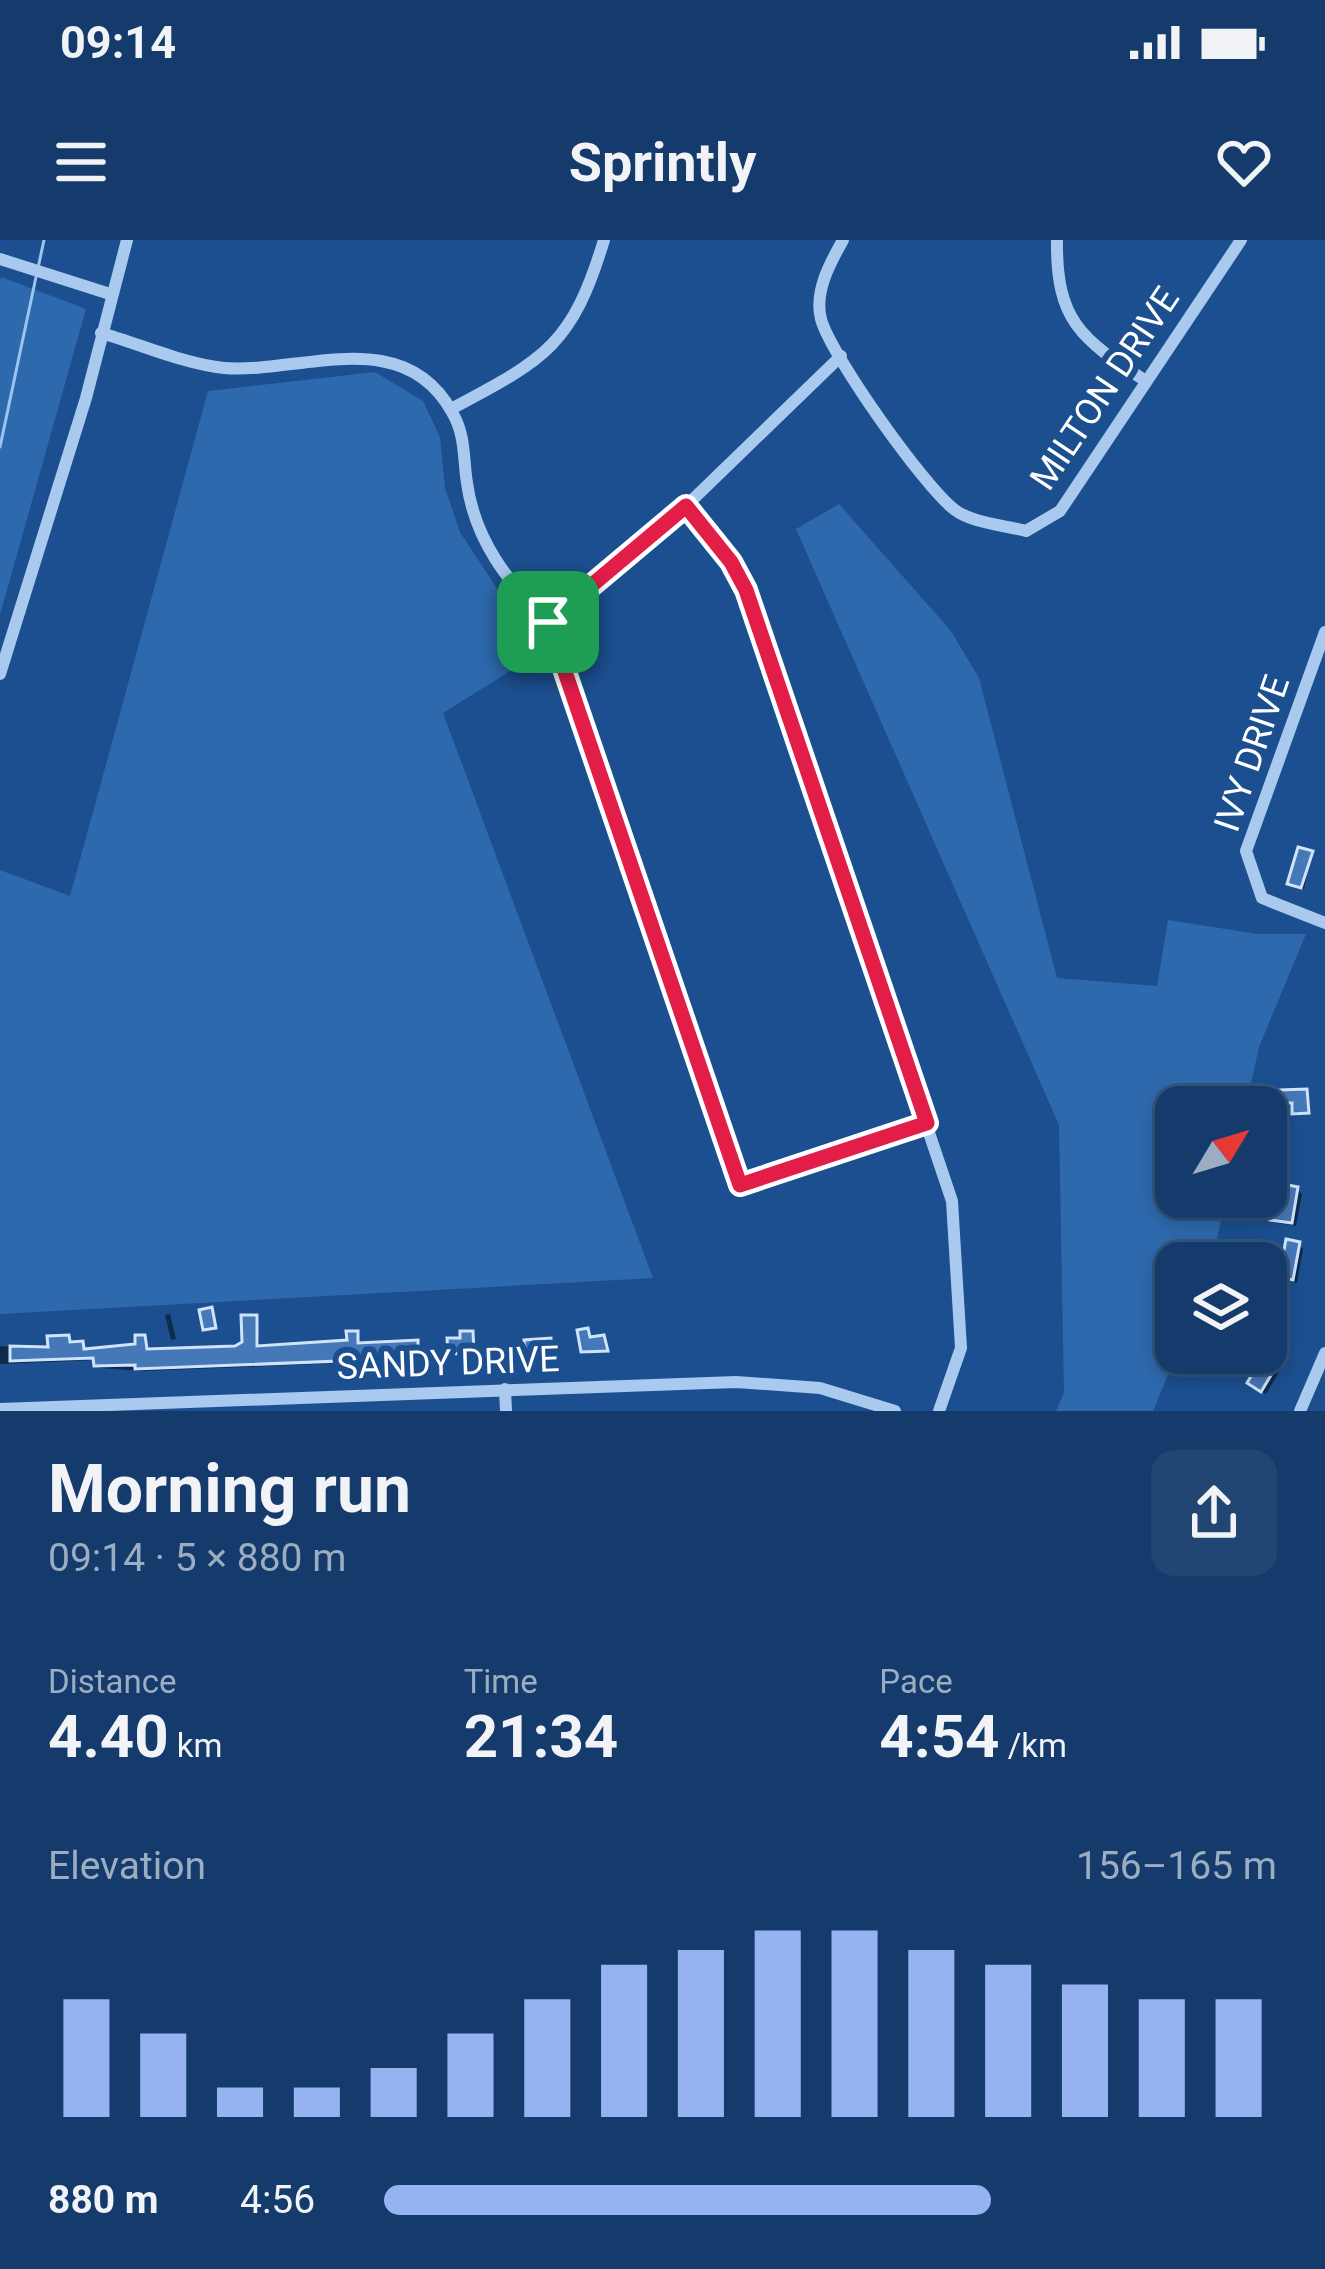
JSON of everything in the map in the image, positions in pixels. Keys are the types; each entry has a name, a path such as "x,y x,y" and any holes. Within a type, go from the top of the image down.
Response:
{"street":[{"path":"0,674 80,418 127,240"},
{"path":"452,410 536,362 567,331 587,296 604,240"},
{"name":"MILTON DRIVE","path":"843,240 819,295 821,322 842,356 926,484 958,513 1026,531 1060,511 1241,240"},
{"path":"1057,240 1056,286 1071,322 1094,347 1146,381"},
{"path":"0,260 110,294"},
{"path":"101,333 224,368 333,356 377,362 412,372 452,410 466,449 466,482 481,538 508,582 548,622 740,1185 927,1123"},
{"path":"548,622 686,506 842,356"},
{"path":"686,506 731,562 746,590 952,1201 961,1348 939,1411"},
{"name":"IVY DRIVE","path":"1325,632 1246,851 1262,898 1325,922"},
{"path":"1300,1411 1325,1353"},
{"name":"SANDY DRIVE","path":"0,1409 736,1382 820,1388 895,1411"},
{"path":"505,1389 506,1411"}],"shaded area":[{"path":"0,280 86,309 0,615"},
{"path":"375,372 423,401 440,437 445,488 460,532 539,653 443,713 653,1278 0,1314 0,870 70,896 208,391"},
{"path":"839,504 951,631 979,678 1057,978 1157,986 1168,920 1258,934 1306,934 1259,1047 1251,1086 1155,1086 1155,1218 1222,1218 1216,1242 1155,1242 1155,1374 1168,1374 1153,1411 1056,1411 1064,1393 1059,1125 796,529"}],"building":[{"path":"1298,847 1313,851 1301,888 1287,884"},
{"path":"1307,1089 1309,1113 1292,1114 1287,1090"},
{"path":"1287,1185 1298,1187 1292,1223 1270,1220 1287,1218"},
{"path":"1285,1242 1300,1242 1293,1280 1287,1279"},
{"path":"212,1307 216,1328 203,1330 199,1310"},
{"path":"241,1315 257,1315 257,1346 347,1340 346,1331 358,1331 358,1343 418,1340 418,1358 135,1369 135,1365 94,1366 93,1358 10,1361 10,1346 48,1347 47,1336 69,1335 70,1342 83,1341 84,1349 135,1344 135,1335 145,1335 147,1349 235,1346 242,1342"},
{"path":"588,1328 590,1337 604,1335 608,1351 581,1352 577,1330"},
{"path":"460,1331 473,1331 474,1353 448,1354 447,1338 460,1338"},
{"path":"551,1338 552,1353 525,1355 524,1340"},
{"path":"1252,1374 1272,1374 1261,1392 1247,1383"}],"waterway":[{"path":"38,268 44,240"},
{"path":"0,447 36,277"}],"route":[{"path":"686,506 731,562 746,590 927,1123 740,1185 548,622 686,506"}]}
